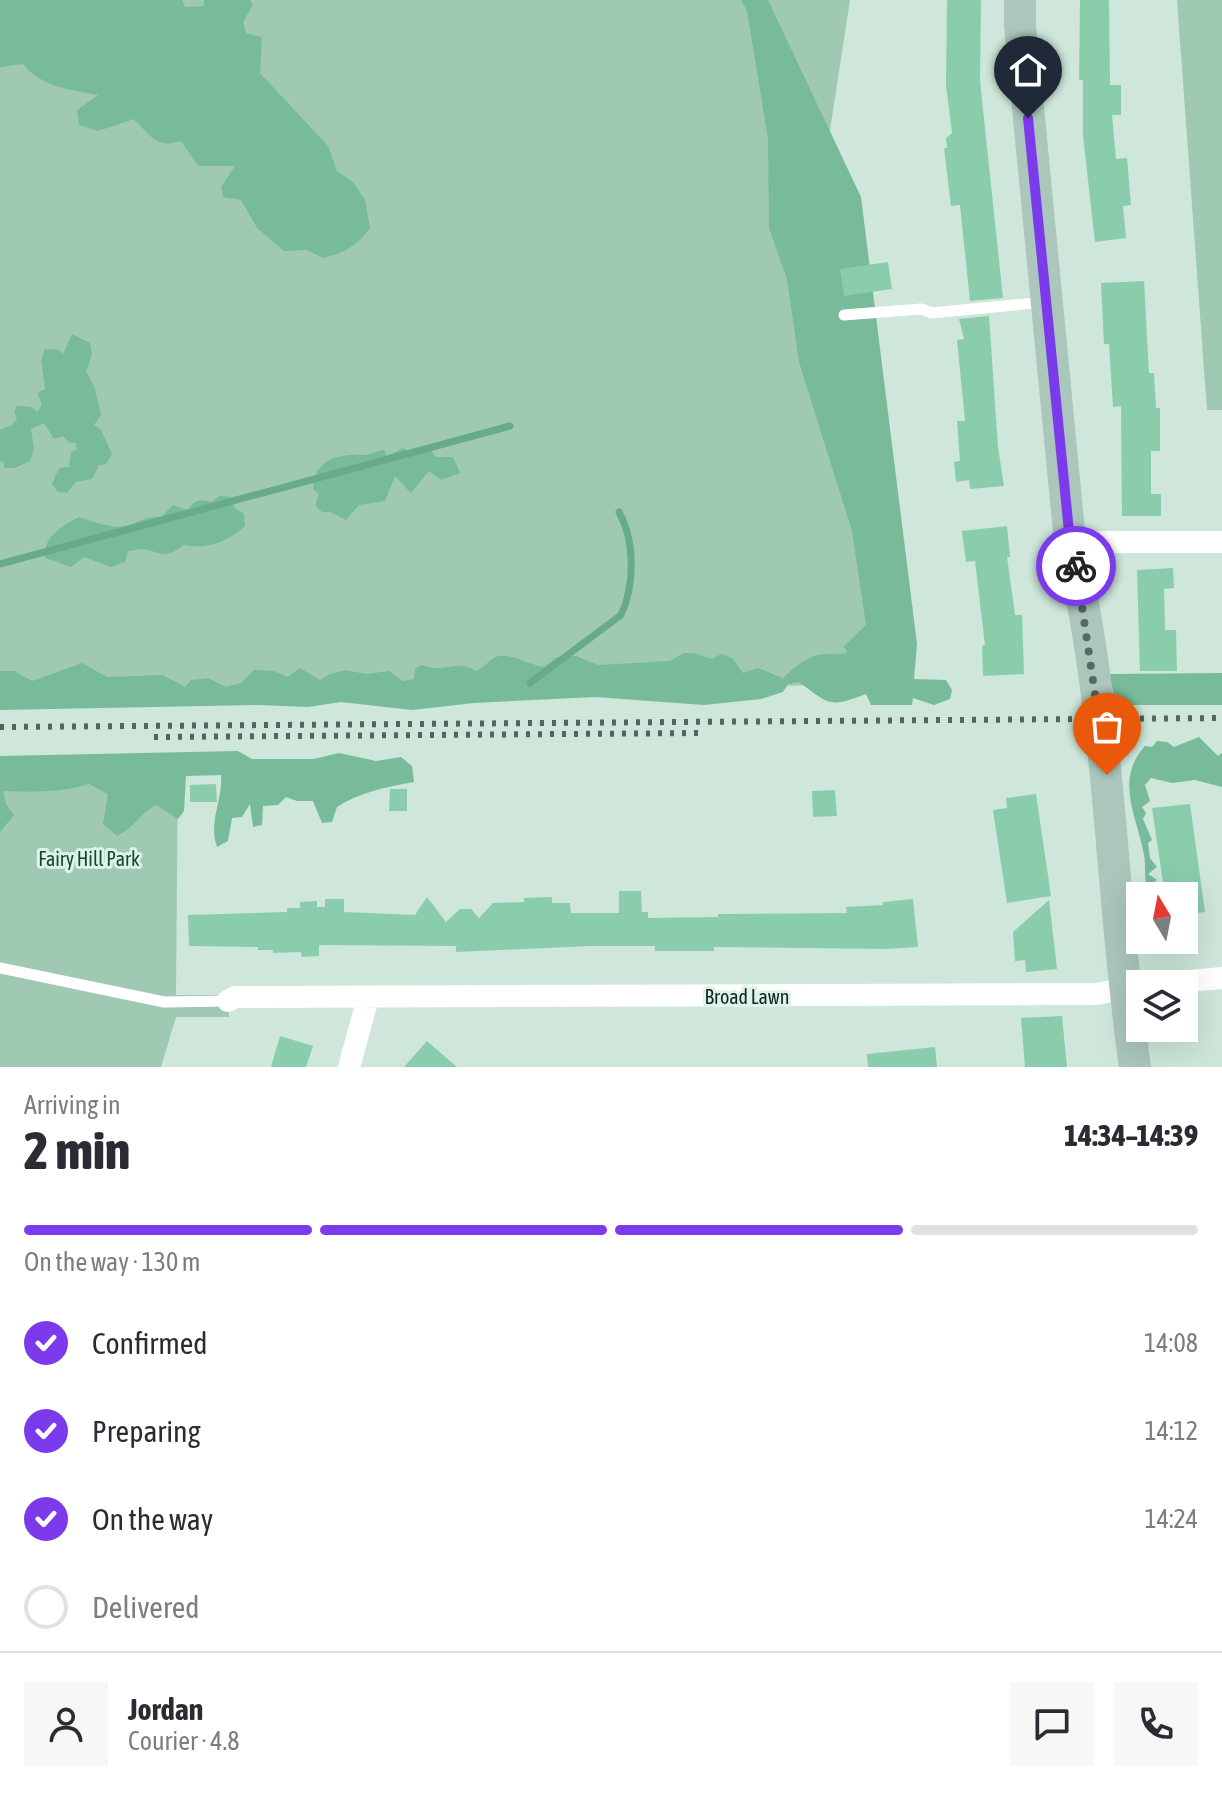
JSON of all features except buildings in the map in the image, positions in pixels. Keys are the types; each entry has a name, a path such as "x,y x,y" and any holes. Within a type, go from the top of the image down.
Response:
{"main road":[{"path":"1020,0 1045,302 1070,542 1080,582 1130,970"},
{"path":"1134,1042 1135,1067"}],"street":[{"path":"1070,542 1222,542"},
{"path":"1198,980 1222,978"},
{"name":"Broad Lawn","path":"228,1001 235,997 1096,994 1126,988"},
{"path":"349,1067 368,998"}],"lane":[{"path":"844,315 921,309 932,313 1045,302"},
{"path":"0,968 164,1002 228,1001"}],"green space":[{"path":"0,0 850,0 812,247 893,684 0,698"},
{"path":"0,0 182,0 185,7 204,6 204,0 250,0 253,5 243,22 246,33 262,37 260,73 328,146 337,171 353,182 365,200 370,228 350,248 324,258 306,250 284,251 257,228 241,200 223,197 221,187 235,166 198,166 181,141 160,142 134,119 98,131 79,125 77,110 98,95 48,83 23,64 0,67"},
{"path":"741,0 768,0 861,197 917,644 914,679 946,680 952,690 950,699 934,705 913,698 912,705 871,705 866,694 830,702 799,682 788,684 783,692 761,699 704,705 595,697 474,703 412,710 341,702 308,707 258,705 0,710 0,671 14,671 32,681 82,663 107,677 163,675 185,687 191,680 208,678 226,687 241,683 254,670 274,671 288,677 300,668 320,680 345,670 366,674 389,671 403,681 414,679 415,669 421,665 440,668 463,666 476,671 497,656 517,658 544,667 557,657 576,656 598,665 670,661 684,653 712,659 721,654 732,658 743,673 758,668 783,678 814,656 847,653 844,646 866,625 852,531 799,362 787,279 769,228 768,139 747,11"},
{"path":"1177,0 1222,0 1222,410 1207,410"},
{"path":"72,334 90,343 92,355 86,371 95,389 101,415 94,425 101,430 112,454 106,464 99,465 92,479 76,482 67,493 58,492 52,484 59,468 69,467 71,452 77,450 76,443 70,443 63,436 54,439 44,423 31,429 34,449 30,461 15,468 4,468 4,462 0,461 0,430 17,419 14,412 17,406 31,407 38,412 42,404 37,393 45,389 41,360 45,349 59,350 63,354"},
{"path":"428,446 436,457 453,457 460,473 441,480 429,471 411,493 395,476 385,501 359,505 346,520 331,512 322,512 315,505 319,494 313,489 314,479 323,464 330,460 384,450 387,456 403,448 409,452"},
{"path":"220,496 230,497 235,508 244,514 245,526 217,543 184,545 166,554 146,549 128,551 125,562 111,567 84,557 71,567 45,558 50,538 79,517 119,527 161,517 173,505 187,510 198,501 211,502"},
{"path":"1222,673 1222,705 1116,705 1109,674"},
{"path":"1199,737 1218,756 1222,753 1222,787 1195,780 1172,783 1151,778 1145,785 1150,801 1142,807 1146,813 1143,819 1152,840 1148,843 1150,858 1157,867 1148,874 1157,880 1146,882 1144,855 1130,799 1131,772 1145,746 1152,747 1157,741 1174,747"},
{"path":"238,751 252,759 314,759 339,753 376,761 401,757 412,766 414,782 374,791 345,802 337,807 332,822 322,823 313,801 286,797 278,805 263,806 262,825 253,827 250,804 242,817 232,818 228,841 217,847 214,829 221,775 186,776 184,811 178,819 156,805 117,836 103,824 108,794 89,784 36,792 3,791 6,804 14,815 0,832 0,756"},
{"name":"Fairy Hill Park","path":"0,766 178,766 176,995 228,995 229,1017 176,1017 161,1067 0,1067"}],"waterway":[{"path":"0,564 510,426"},
{"path":"530,683 621,615 629,590 631,563 628,536 619,512"}],"railway":[{"path":"0,727 1222,718"},
{"path":"154,737 702,733"}],"way so far":[{"path":"1076,566 1107,775"}],"route":[{"path":"1028,118 1052,377 1070,542 1076,566"}]}
